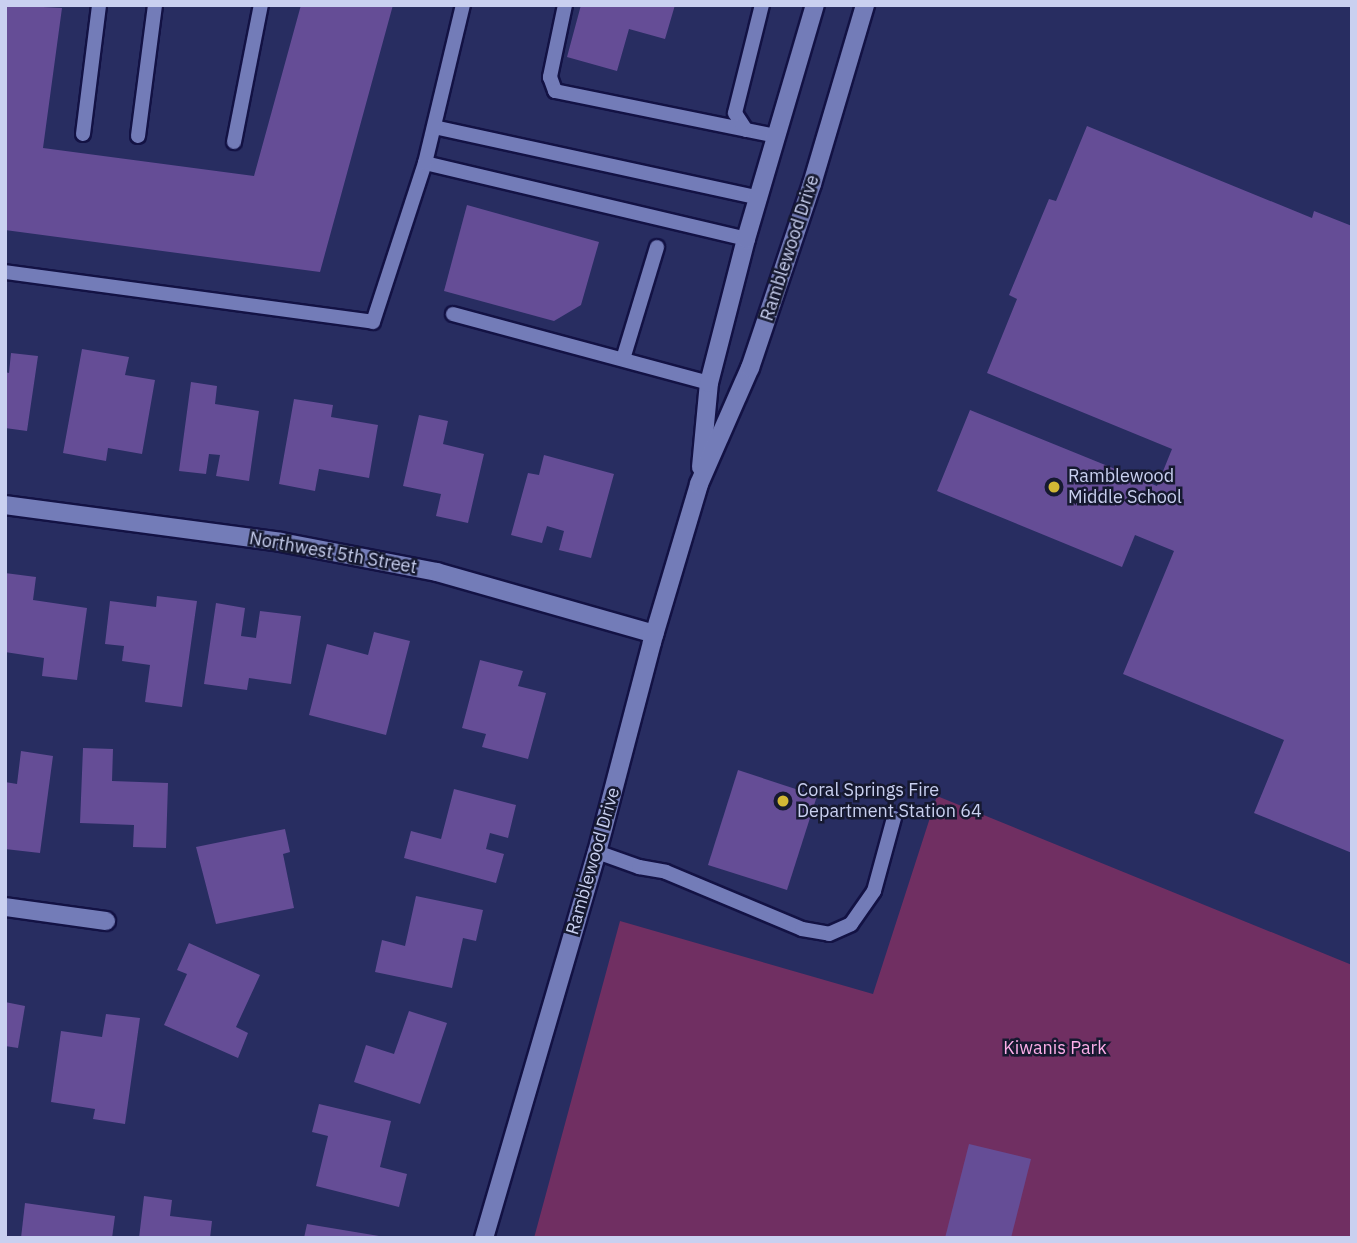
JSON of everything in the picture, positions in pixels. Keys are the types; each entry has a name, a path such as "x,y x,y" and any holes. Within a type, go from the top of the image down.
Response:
{"street":[{"name":"Ramblewood Drive","path":"699,484 709,383 747,239 815,5"},
{"name":"Ramblewood Drive","path":"484,1238 597,852 654,634 699,484 750,368 812,184 866,5"},
{"name":"Northwest 5th Street","path":"5,505 281,542 438,572 654,634"},
{"path":"5,908 106,921"}],"lane":[{"path":"83,134 99,5"},
{"path":"138,136 155,5"},
{"path":"234,142 261,5"},
{"path":"5,272 373,322 425,163 463,5"},
{"path":"565,5 550,77 555,91 777,136"},
{"path":"746,130 735,113 762,5"},
{"path":"434,127 759,198"},
{"path":"425,163 747,239"},
{"path":"623,359 657,247"},
{"path":"453,314 709,383"},
{"path":"597,852 639,867 666,872 802,929 829,934 851,925 874,891 894,818"}],"green space":[{"name":"Kiwanis Park","path":"937,796 1352,965 1352,1238 534,1238 620,921 873,994"}],"building":[{"path":"5,5 62,8 43,148 254,176 301,5 393,5 320,272 5,230"},
{"path":"581,5 675,5 665,39 629,29 617,71 567,57"},
{"path":"1087,126 1312,218 1314,211 1352,226 1352,853 1254,813 1284,740 1123,674 1174,551 1135,535 1122,567 937,491 970,410 1157,486 1172,449 987,373 1017,299 1009,295 1049,199 1056,201"},
{"path":"467,205 599,242 581,305 554,321 444,291"},
{"path":"82,349 129,357 125,375 155,380 142,454 108,448 106,461 63,453"},
{"path":"11,353 38,356 27,431 5,428 5,372 9,373"},
{"path":"191,382 217,386 215,404 259,411 249,481 216,476 220,455 209,454 206,474 179,471"},
{"path":"294,399 333,405 331,417 378,425 369,478 319,469 315,491 279,484"},
{"path":"419,415 448,421 443,444 484,454 468,523 436,516 441,494 403,486"},
{"path":"544,455 614,474 591,558 559,550 564,531 547,526 542,543 511,535 528,473 539,475"},
{"path":"5,573 36,577 33,600 87,608 77,680 42,676 44,658 5,652"},
{"path":"157,596 197,601 182,707 145,702 150,665 122,661 124,646 105,644 110,601 156,607"},
{"path":"216,603 245,608 241,636 256,638 260,611 301,616 291,684 249,678 247,690 204,684"},
{"path":"374,632 410,641 386,735 309,715 327,644 368,655"},
{"path":"480,660 523,671 518,686 546,693 528,759 482,747 486,734 462,728"},
{"path":"83,748 113,749 112,781 168,783 166,848 133,847 134,825 80,823"},
{"path":"21,751 53,756 40,853 5,849 5,782 17,784"},
{"path":"738,770 817,796 787,890 708,865"},
{"path":"454,789 516,805 508,838 490,833 486,849 504,854 496,883 404,858 411,831 441,839"},
{"path":"285,829 290,852 283,854 294,908 216,924 196,847"},
{"path":"416,896 483,910 476,941 463,938 452,988 375,972 382,940 405,946"},
{"path":"189,943 260,975 236,1027 248,1033 238,1058 164,1025 187,974 177,970"},
{"path":"5,1002 25,1006 18,1048 5,1046"},
{"path":"409,1011 447,1023 420,1104 354,1082 366,1045 394,1054"},
{"path":"106,1014 140,1018 125,1124 93,1119 95,1109 51,1102 61,1031 102,1037"},
{"path":"319,1104 391,1121 380,1167 407,1174 399,1207 316,1186 328,1136 312,1132"},
{"path":"969,1144 1031,1159 1011,1238 945,1238"},
{"path":"144,1196 172,1200 170,1216 212,1221 210,1238 139,1238"},
{"path":"25,1203 115,1216 112,1238 21,1238"},
{"path":"307,1224 379,1236 379,1238 304,1238"}],"place":[{"name":"Ramblewood Middle School","path":"1054,487"},
{"name":"Coral Springs Fire Department Station 64","path":"783,801"}]}
